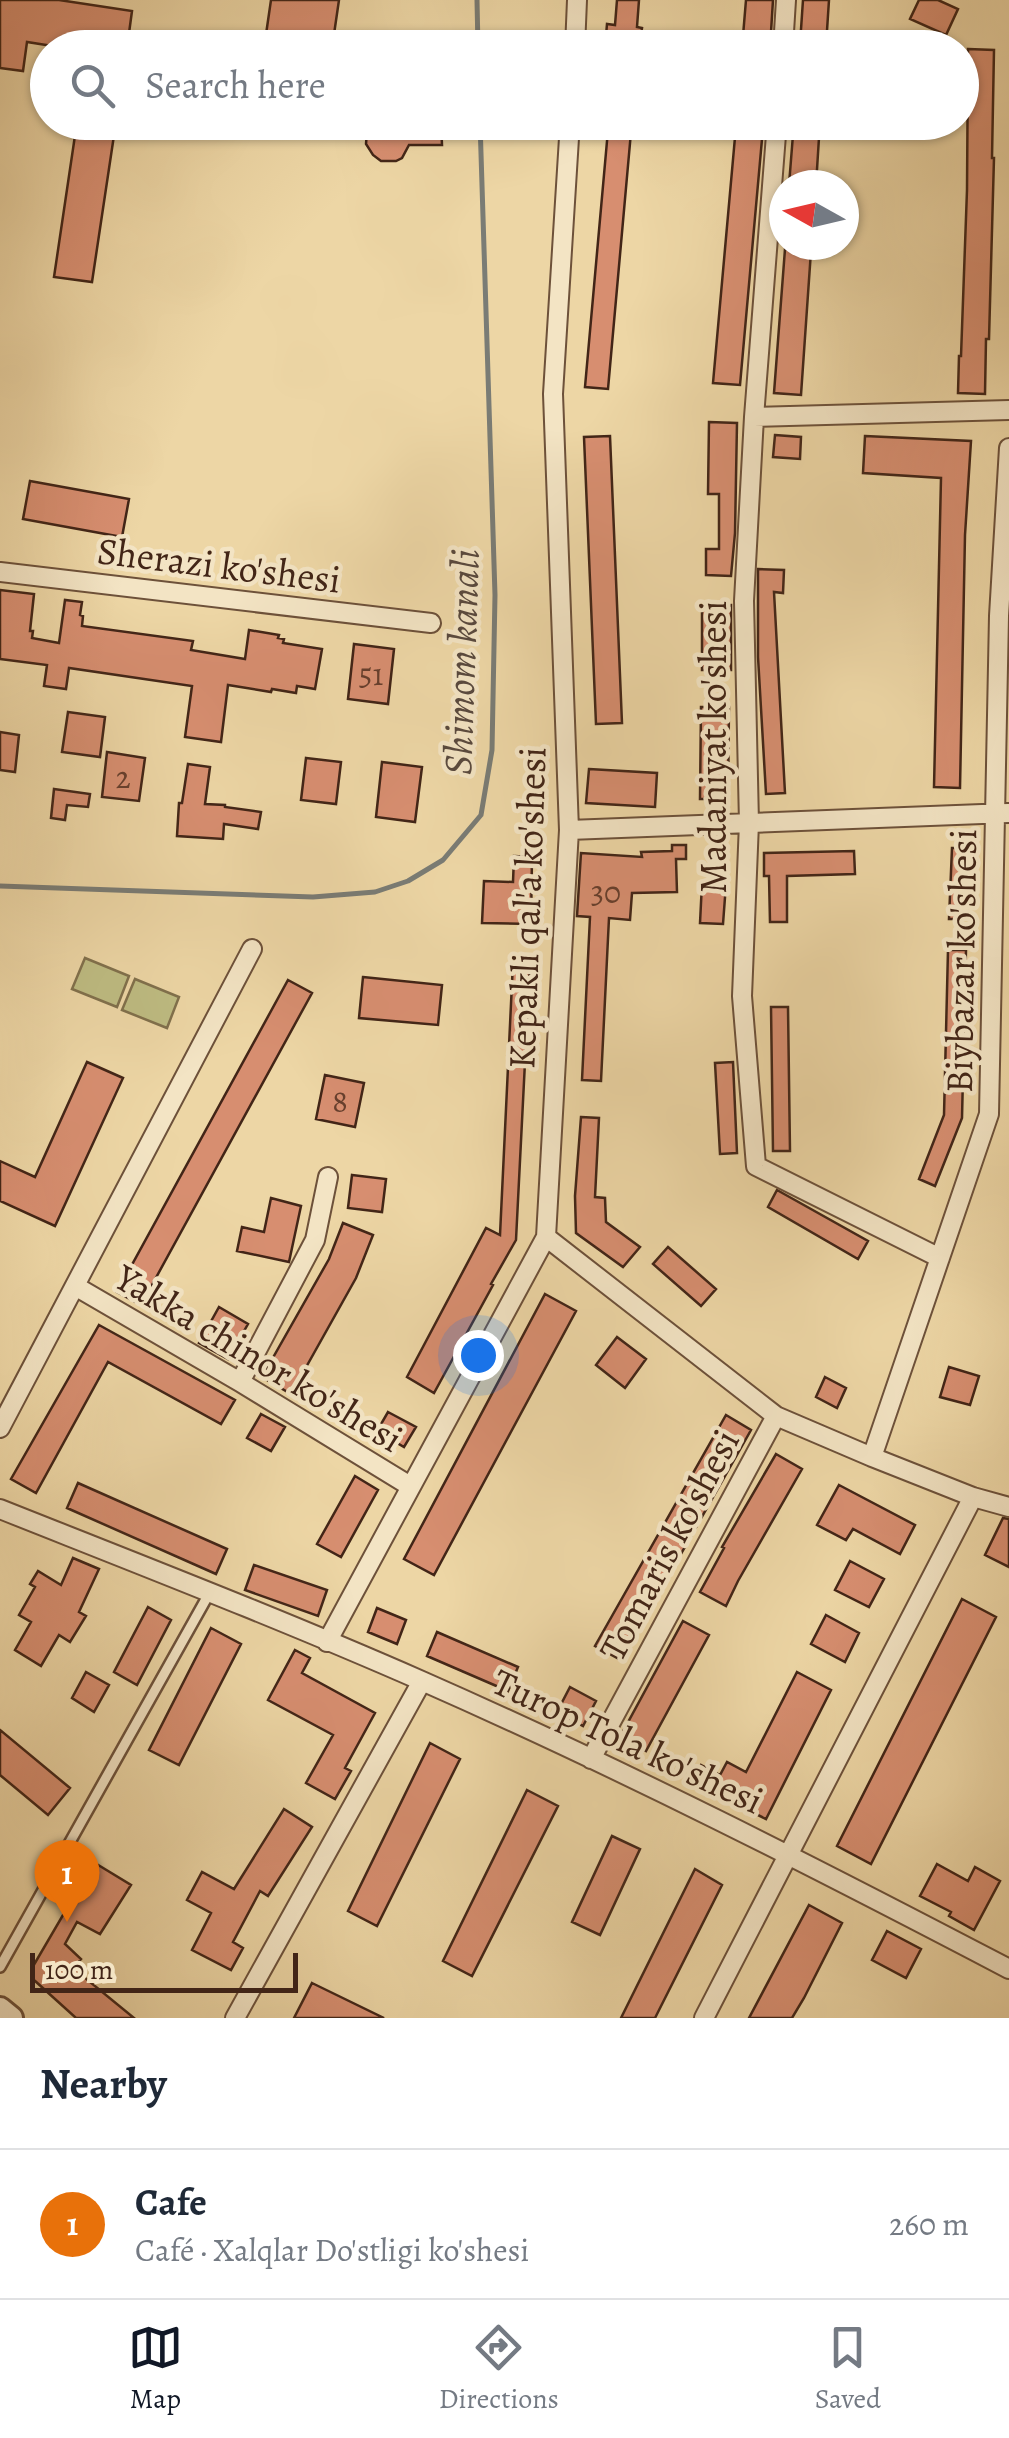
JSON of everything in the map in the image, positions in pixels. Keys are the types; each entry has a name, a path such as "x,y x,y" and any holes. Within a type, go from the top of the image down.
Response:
{"street":[{"path":"576,30 578,0"},
{"path":"784,30 786,0"},
{"name":"Kepakli qal'a ko'shesi","path":"328,1642 546,1237 569,830 553,394 569,140"},
{"name":"Madaniyat ko'shesi","path":"776,140 744,601 749,823 742,996 756,1166 940,1258"},
{"path":"754,417 1009,410"},
{"name":"Biybazar ko'shesi","path":"872,1457 990,1114 1003,813 1009,448"},
{"name":"Sherazi ko'shesi","path":"0,572 431,623"},
{"path":"569,830 1003,813"},
{"path":"0,1428 252,949"},
{"path":"240,1382 314,1240 328,1177"},
{"path":"546,1237 776,1416 972,1497 1009,1507"},
{"name":"Yakka chinor ko'shesi","path":"75,1286 410,1486"},
{"name":"Tomaris ko'shesi","path":"590,1758 776,1416"},
{"path":"704,2018 972,1497"},
{"name":"Turop Tola ko'shesi","path":"0,1509 422,1681 790,1854 1009,1969"},
{"path":"235,2018 422,1681"},
{"path":"0,2009 11,2018"}],"lane":[{"path":"0,1967 210,1592"}],"shaded area":[{"path":"85,958 129,976 117,1007 72,989"},
{"path":"135,979 179,997 167,1028 122,1010"}],"building":[{"path":"0,0 59,0 132,11 129,30 30,30 23,71 0,68"},
{"path":"271,0 339,0 335,30 267,30"},
{"path":"617,0 639,0 637,27 642,30 606,30 607,24 615,25"},
{"path":"746,0 773,0 771,30 744,30"},
{"path":"803,0 829,0 827,30 801,30"},
{"path":"919,0 938,0 958,9 948,30 935,30 910,19"},
{"path":"979,49 994,50 985,394 958,393 967,140 979,140"},
{"path":"74,140 113,140 92,282 54,277"},
{"path":"366,140 442,140 442,145 409,145 402,158 381,161"},
{"path":"607,140 630,140 608,389 585,387"},
{"path":"735,140 762,140 740,385 713,383"},
{"path":"793,140 819,140 817,170 790,170"},
{"path":"784,260 810,260 801,395 774,393"},
{"path":"709,422 737,423 731,576 706,575 706,549 719,549 719,494 708,494"},
{"path":"775,435 801,437 800,459 773,457"},
{"path":"610,436 622,723 596,724 584,437"},
{"path":"865,436 971,441 965,535 960,788 934,787 941,478 863,473"},
{"path":"30,481 129,499 122,537 23,519"},
{"path":"758,569 784,570 783,593 774,592 785,793 766,794 758,657"},
{"path":"0,590 34,594 32,638 59,643 65,600 82,602 82,626 193,641 191,650 245,659 249,630 279,635 283,643 322,649 315,689 297,686 296,693 272,689 271,692 228,685 221,742 185,737 192,686 69,668 66,689 44,686 47,665 0,659"},
{"path":"731,605 731,670 702,670 702,606"},
{"path":"354,644 394,649 388,704 348,699"},
{"path":"701,707 729,707 728,799 700,799"},
{"path":"68,712 105,717 100,757 62,752"},
{"path":"0,732 19,735 15,772 0,770"},
{"path":"107,752 145,758 139,801 102,797"},
{"path":"306,758 341,762 336,804 301,800"},
{"path":"382,762 422,767 415,822 376,817"},
{"path":"188,764 210,767 205,804 261,812 258,829 224,824 223,839 177,836 179,803"},
{"path":"589,769 657,773 655,807 586,803"},
{"path":"54,789 90,794 88,807 67,805 65,820 51,818"},
{"path":"672,845 686,845 686,859 676,859 677,892 632,893 630,920 609,918 601,1081 582,1080 590,917 577,916 581,853 642,857 641,852 672,851"},
{"path":"952,848 970,848 967,919 949,919"},
{"path":"854,851 855,874 787,876 787,922 770,922 764,853"},
{"path":"514,856 532,857 531,924 482,923 484,881 513,882"},
{"path":"702,883 726,884 723,924 700,923"},
{"path":"948,950 966,950 962,1118 935,1186 919,1179 944,1115"},
{"path":"513,962 530,963 516,1240 434,1393 407,1377 486,1228 500,1235"},
{"path":"363,977 442,985 438,1025 359,1018"},
{"path":"288,980 312,993 141,1305 117,1292"},
{"path":"771,1007 788,1007 790,1151 773,1151"},
{"path":"87,1062 123,1078 55,1226 0,1201 0,1161 35,1177"},
{"path":"733,1062 737,1153 720,1154 715,1063"},
{"path":"325,1075 364,1083 355,1127 316,1119"},
{"path":"581,1117 599,1118 595,1197 605,1198 606,1222 640,1247 623,1267 576,1233"},
{"path":"352,1175 386,1179 382,1212 348,1208"},
{"path":"777,1190 868,1241 858,1259 768,1207"},
{"path":"271,1198 301,1206 289,1262 237,1251 242,1227 264,1232"},
{"path":"343,1223 373,1235 356,1278 291,1394 262,1377 329,1259"},
{"path":"668,1247 716,1289 701,1306 653,1264"},
{"path":"545,1294 576,1311 434,1575 404,1559"},
{"path":"219,1307 248,1324 228,1359 199,1343"},
{"path":"99,1325 235,1400 221,1424 108,1362 36,1493 11,1479"},
{"path":"617,1337 646,1359 625,1388 596,1365"},
{"path":"949,1367 979,1376 970,1405 940,1397"},
{"path":"825,1377 846,1388 837,1408 816,1397"},
{"path":"388,1412 416,1427 404,1447 377,1431"},
{"path":"261,1414 285,1427 271,1451 247,1438"},
{"path":"726,1415 751,1430 621,1660 595,1646"},
{"path":"776,1454 802,1469 726,1606 700,1592"},
{"path":"355,1476 378,1490 341,1557 317,1544"},
{"path":"78,1483 227,1549 216,1574 67,1508"},
{"path":"839,1485 915,1525 900,1554 853,1529 846,1540 817,1525"},
{"path":"1003,1518 1009,1519 1009,1567 985,1555"},
{"path":"73,1558 99,1569 79,1612 86,1616 70,1642 59,1635 41,1666 15,1650 31,1622 19,1615 35,1587 30,1584 38,1571 61,1585"},
{"path":"850,1561 884,1579 869,1607 835,1590"},
{"path":"254,1565 327,1590 318,1616 245,1590"},
{"path":"962,1599 996,1617 871,1864 837,1846"},
{"path":"148,1607 171,1620 137,1685 114,1672"},
{"path":"377,1608 406,1620 397,1644 368,1632"},
{"path":"826,1615 859,1633 845,1662 811,1644"},
{"path":"683,1621 709,1635 646,1751 620,1737"},
{"path":"211,1628 241,1644 179,1765 149,1750"},
{"path":"437,1632 518,1667 508,1691 427,1656"},
{"path":"295,1650 310,1658 302,1673 375,1713 345,1768 351,1771 335,1799 306,1783 333,1735 268,1700"},
{"path":"86,1672 109,1685 94,1712 72,1698"},
{"path":"797,1672 831,1690 766,1819 693,1783 701,1765 720,1775 727,1762 746,1772"},
{"path":"570,1687 596,1701 583,1726 557,1712"},
{"path":"0,1730 70,1788 48,1815 0,1775"},
{"path":"430,1743 460,1759 377,1926 348,1911"},
{"path":"527,1790 558,1806 472,1976 443,1961"},
{"path":"284,1809 312,1827 268,1896 260,1891 233,1942 243,1948 231,1970 192,1950 211,1913 187,1900 202,1872 234,1889"},
{"path":"612,1836 640,1849 600,1935 572,1922"},
{"path":"90,1860 131,1885 100,1934 77,1922 65,1944 81,1959 75,1966 79,1973 134,2018 76,2018 34,1980 32,1968 73,1898 69,1896"},
{"path":"937,1864 968,1881 975,1867 1000,1881 974,1930 920,1896"},
{"path":"695,1869 722,1885 655,2018 621,2018"},
{"path":"809,1905 842,1923 804,1998 792,2018 749,2018"},
{"path":"887,1931 921,1949 906,1978 872,1960"},
{"path":"312,1983 384,2018 294,2018"}],"waterway":[{"name":"Shimom kanali","path":"477,0 478,30"},
{"name":"Shimom kanali","path":"0,886 313,897 375,892 408,881 443,860 481,815 492,750 495,595 481,140"}],"place":[{"name":"Cafe","path":"67,1922"}]}
